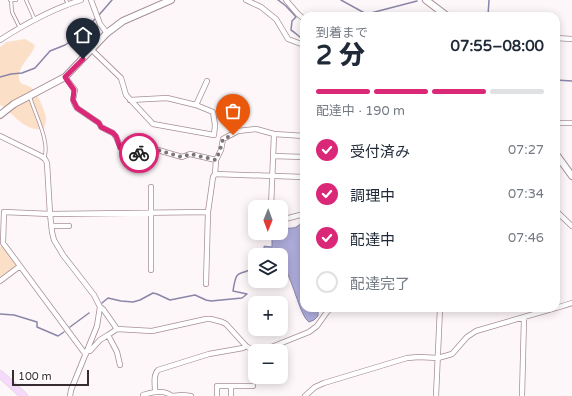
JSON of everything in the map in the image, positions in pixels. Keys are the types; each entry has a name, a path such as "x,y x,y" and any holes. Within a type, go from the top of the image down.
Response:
{"main road":[{"path":"0,114 14,104 30,97 65,77 107,33 123,21 171,0"},
{"path":"427,0 442,12"},
{"path":"560,160 572,176"},
{"path":"0,374 24,396"}],"street":[{"path":"0,40 67,2 81,0"},
{"path":"91,0 98,20 102,28 107,33"},
{"path":"246,0 261,6 276,19 288,39 300,44"},
{"path":"286,0 300,16"},
{"path":"0,34 0,40"},
{"path":"560,38 572,38"},
{"path":"92,50 121,78 126,95 130,100 153,124 214,135 215,125 213,112 196,105 167,98 153,97 130,100"},
{"path":"65,77 73,87 73,100 77,108 99,123 101,127 113,133 116,136 119,146 126,152 136,154 151,148 182,157 190,154 216,160"},
{"path":"196,105 207,81"},
{"path":"560,123 572,123"},
{"path":"206,284 208,212 216,160 223,139 238,131 256,128 274,134 300,136"},
{"path":"271,200 274,134"},
{"path":"0,136 44,158 48,167 50,214 54,240 61,252 94,295 100,307 117,329"},
{"path":"273,156 300,157"},
{"path":"215,174 300,177"},
{"path":"151,187 151,270"},
{"path":"208,212 50,214 4,212 2,244 20,266 82,352 90,351 102,338 117,329 152,331 206,319 211,319 226,324 246,346 251,349 269,348 292,338 302,336 317,326 327,312"},
{"path":"288,218 300,215"},
{"path":"560,215 572,226"},
{"path":"52,226 70,226"},
{"path":"0,281 20,266"},
{"path":"560,307 572,303"},
{"path":"70,396 71,390 97,326 100,307"},
{"path":"436,396 440,312"},
{"path":"305,396 315,387 324,383 378,367 414,357 438,358 452,354 467,337 476,331 543,312"},
{"path":"522,396 524,318"},
{"path":"108,335 117,352 120,365"},
{"path":"155,391 156,371 158,370 209,354 243,348 246,346"},
{"path":"217,396 217,386 253,386"},
{"path":"231,386 231,396"},
{"path":"143,396 155,391 166,392 173,396 190,396"}],"lane":[{"path":"16,0 10,0 12,12 20,28"},
{"path":"26,0 35,20"},
{"path":"30,97 46,144 46,156 44,158"}],"shaded area":[{"path":"25,39 35,45 32,53 20,70 19,81 22,84 32,88 39,98 46,116 44,128 33,129 27,126 0,105 0,47 7,42"},
{"path":"2,245 16,263 15,266 0,278 0,247"}],"water":[{"path":"300,223 300,307 288,275 288,248 264,248 264,246 272,247 272,240 288,240 288,228 296,227"},
{"path":"302,312 318,312 318,316 309,322"}],"waterway":[{"path":"99,15 112,0"},
{"path":"278,0 296,17 292,21 291,30 300,37"},
{"path":"341,0 363,12"},
{"path":"488,12 489,0"},
{"path":"375,12 417,1"},
{"path":"0,77 22,73 35,68 50,51 65,45 81,34 96,18"},
{"path":"560,80 572,81"},
{"path":"102,303 108,298 133,302 153,293 170,300 195,295 211,301 242,298 247,294 233,291 234,283 240,273 248,271"},
{"path":"70,327 89,313"},
{"path":"0,314 14,315 37,322 37,327 58,336 64,332"}],"way so far":[{"path":"139,153 151,148 182,157 190,154 216,160 223,139 233,135"}],"route":[{"path":"83,59 65,77 73,87 73,100 75,106 99,123 101,127 115,134 120,148 131,154 139,153"}]}
